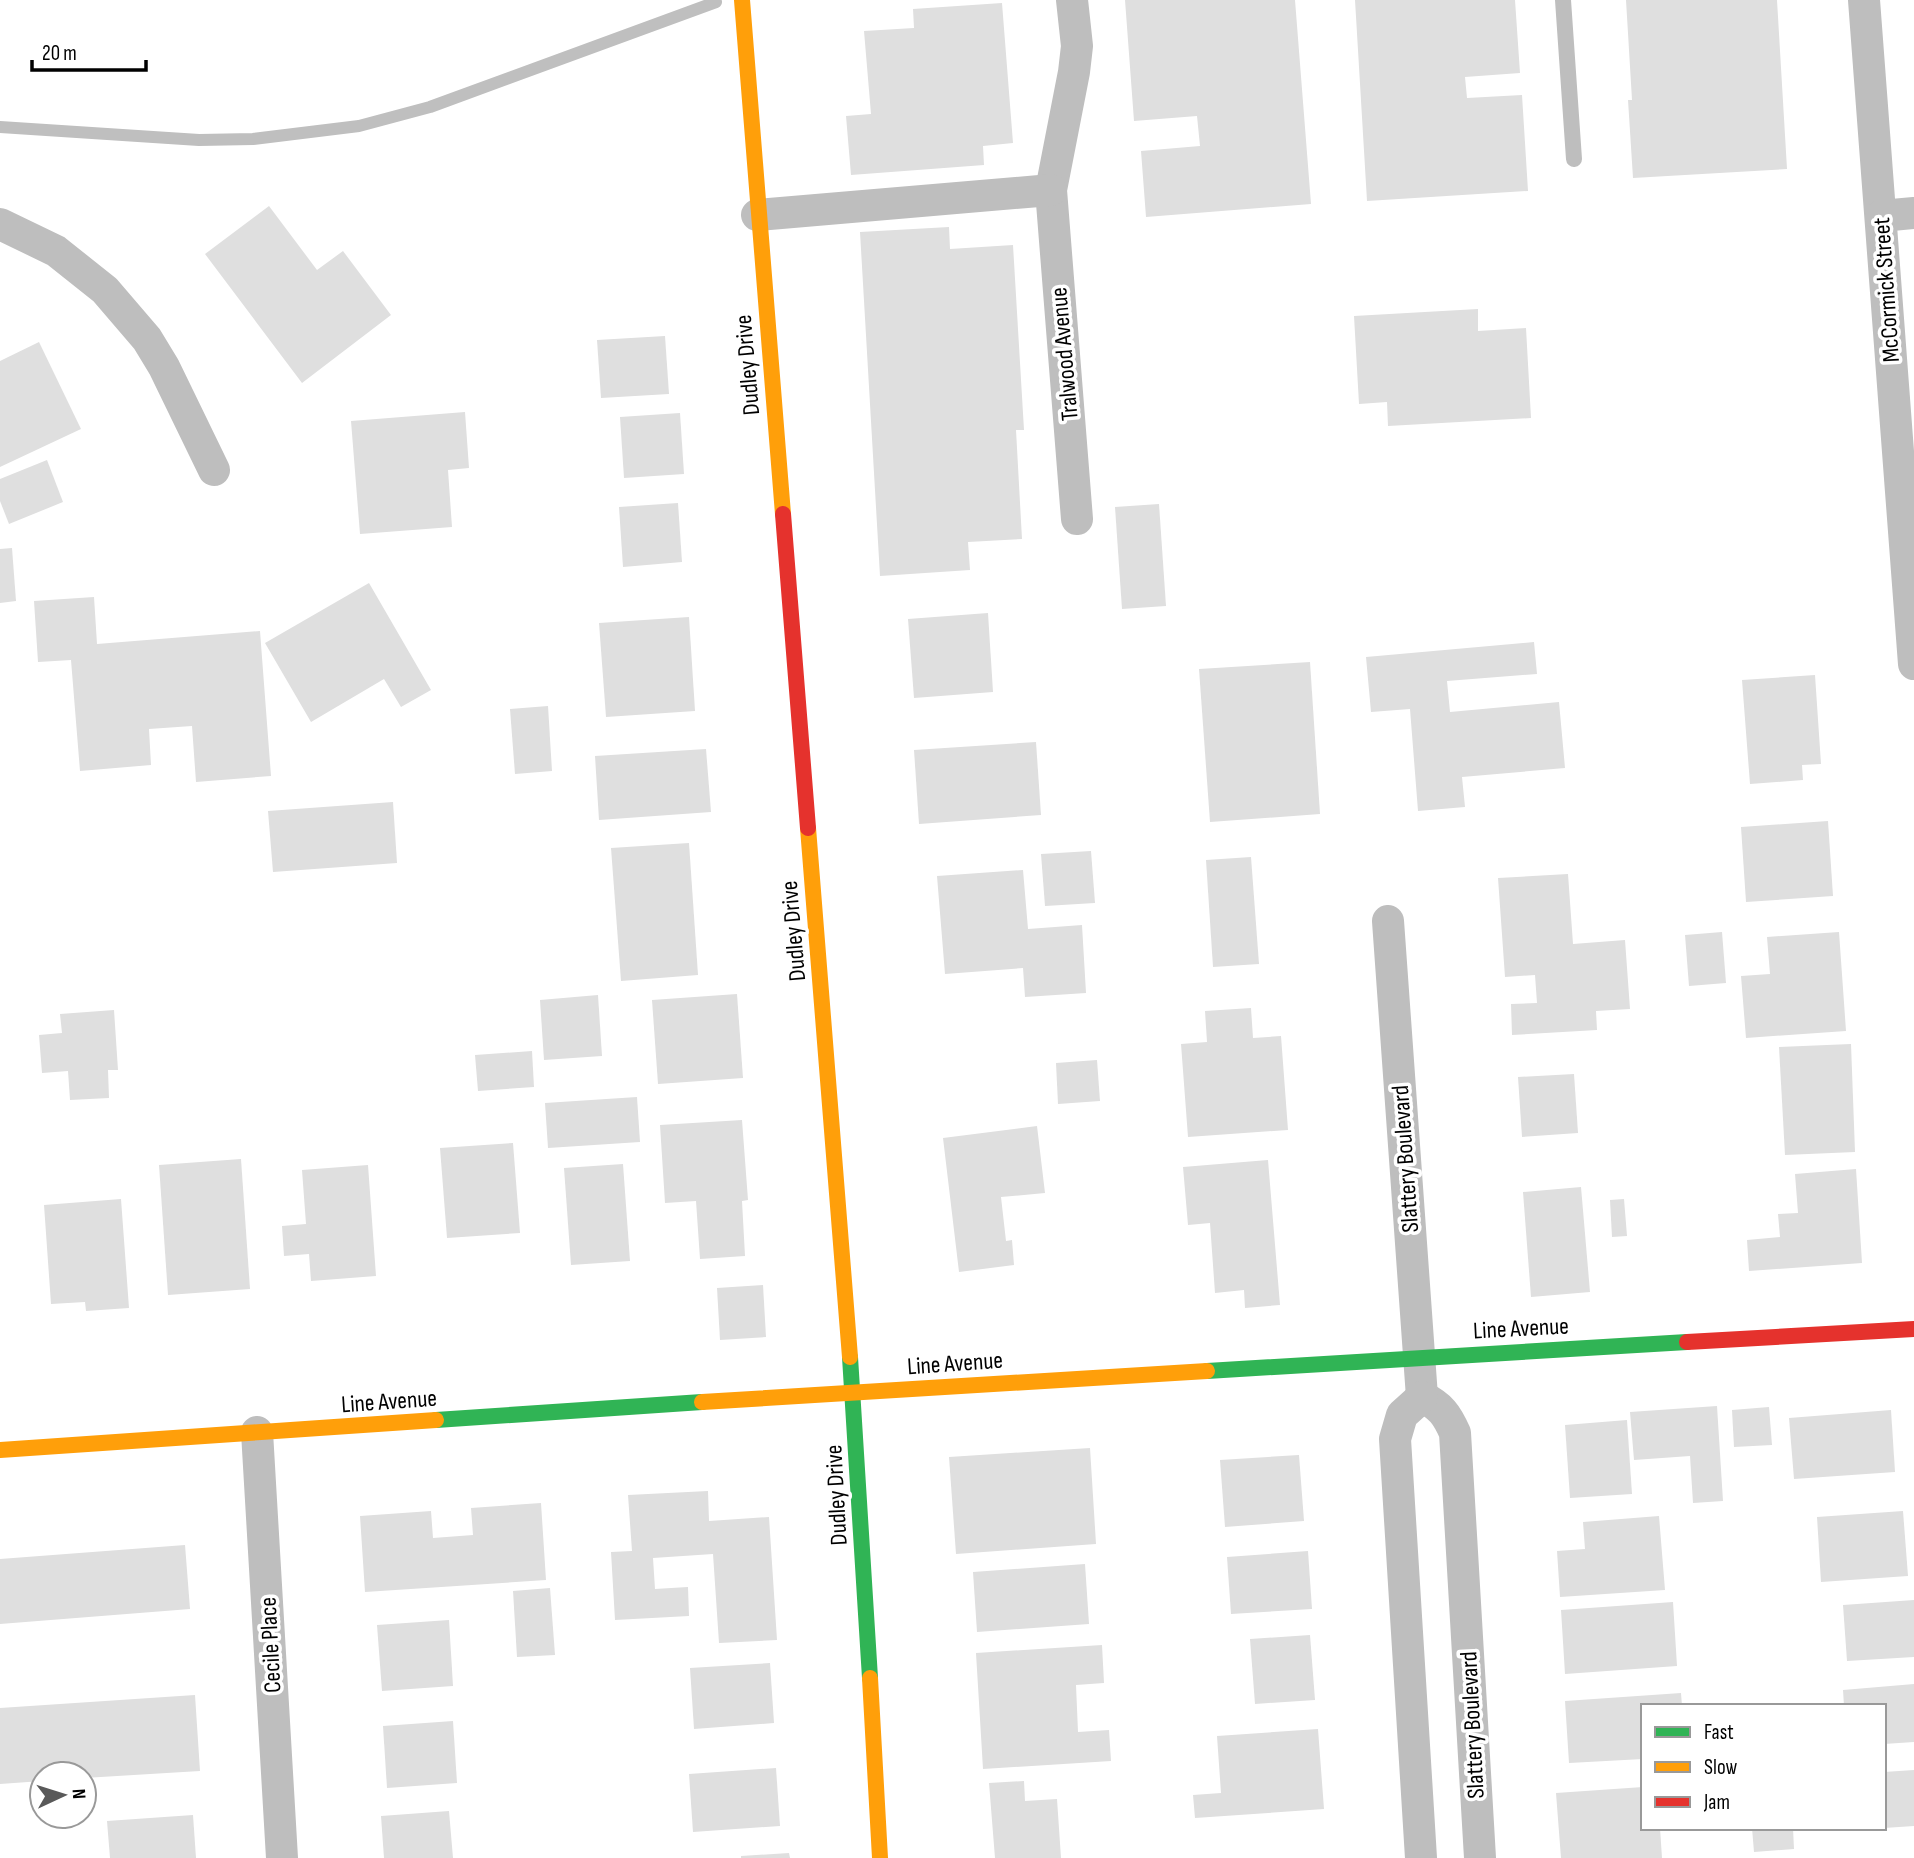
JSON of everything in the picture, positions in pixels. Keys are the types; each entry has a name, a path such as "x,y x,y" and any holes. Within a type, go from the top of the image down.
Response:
{"main road":[{"name":"Dudley Drive","path":"742,0 757,215 853,1392 880,1858"},
{"name":"Line Avenue","path":"0,1450 853,1392 1914,1329"}],"street":[{"name":"Tralwood Avenue","path":"1072,0 1077,46 1051,190 1077,519"},
{"name":"McCormick Street","path":"1864,0 1914,664"},
{"path":"757,215 1051,190"},
{"path":"1881,216 1914,213"},
{"path":"0,225 56,251 105,289 152,348 214,470"},
{"name":"Slattery Boulevard","path":"1388,921 1422,1397 1444,1411 1455,1433 1480,1858"},
{"path":"1421,1858 1395,1439 1402,1415 1422,1397"},
{"name":"Cecile Place","path":"257,1432 282,1858"}],"lane":[{"path":"1563,0 1574,159"}],"building":[{"path":"1125,0 1295,0 1311,204 1146,217 1141,151 1200,146 1197,116 1134,121"},
{"path":"1355,0 1515,0 1520,73 1465,77 1467,98 1522,95 1528,191 1367,201"},
{"path":"1626,0 1777,0 1787,169 1633,178"},
{"path":"1002,3 1013,143 983,146 984,165 851,175 846,116 871,114 864,31 914,28 913,9"},
{"path":"269,206 317,270 343,251 391,315 302,383 205,254"},
{"path":"949,227 950,249 1013,245 1024,430 1016,430 1022,539 968,542 970,570 880,576 860,232"},
{"path":"1478,309 1478,331 1526,328 1531,418 1388,426 1387,402 1359,404 1354,316"},
{"path":"665,336 669,394 601,398 597,340"},
{"path":"39,342 81,429 0,467 0,361"},
{"path":"465,412 469,468 448,470 452,527 360,534 351,421"},
{"path":"680,413 684,474 624,478 620,417"},
{"path":"47,460 63,502 9,524 0,501 0,479"},
{"path":"678,503 682,562 623,567 619,507"},
{"path":"1159,504 1166,606 1122,609 1115,507"},
{"path":"12,548 16,601 0,603 0,549"},
{"path":"369,583 431,690 401,707 384,679 311,722 265,643"},
{"path":"94,597 97,644 260,631 271,776 196,782 192,726 149,729 151,765 80,771 71,660 38,662 34,601"},
{"path":"988,613 993,692 914,698 908,619"},
{"path":"689,617 695,711 606,717 599,623"},
{"path":"1534,642 1537,674 1447,681 1450,712 1559,702 1565,768 1462,777 1465,807 1418,811 1410,709 1371,712 1366,657"},
{"path":"1310,662 1320,814 1210,822 1199,669"},
{"path":"1815,675 1821,764 1802,765 1803,780 1750,784 1742,680"},
{"path":"548,706 552,771 515,774 510,709"},
{"path":"1036,742 1041,815 919,824 914,750"},
{"path":"706,749 711,812 599,820 595,756"},
{"path":"393,802 397,863 273,872 268,811"},
{"path":"1828,821 1833,896 1746,902 1741,827"},
{"path":"689,843 698,975 621,981 611,848"},
{"path":"1091,851 1095,903 1045,906 1041,854"},
{"path":"1251,857 1259,964 1213,967 1206,860"},
{"path":"1023,870 1028,929 1082,925 1086,993 1025,997 1023,968 945,974 937,876"},
{"path":"1568,874 1573,944 1625,940 1630,1009 1596,1011 1597,1030 1512,1035 1511,1004 1537,1003 1535,975 1505,977 1498,878"},
{"path":"1722,932 1726,983 1689,986 1685,935"},
{"path":"1839,932 1846,1031 1746,1038 1741,976 1770,974 1767,937"},
{"path":"737,994 743,1078 658,1084 652,1000"},
{"path":"598,995 602,1056 544,1060 540,1000"},
{"path":"1251,1008 1253,1038 1281,1036 1288,1130 1188,1137 1181,1044 1207,1042 1205,1011"},
{"path":"114,1010 118,1070 108,1070 109,1098 70,1100 68,1071 42,1073 39,1035 62,1033 60,1014"},
{"path":"1851,1044 1855,1152 1785,1155 1779,1047"},
{"path":"532,1051 534,1087 478,1091 475,1055"},
{"path":"1097,1060 1100,1101 1058,1104 1056,1063"},
{"path":"1574,1074 1578,1133 1522,1137 1518,1077"},
{"path":"637,1097 640,1142 548,1148 545,1103"},
{"path":"742,1120 748,1200 742,1201 745,1256 700,1259 696,1201 665,1203 660,1125"},
{"path":"1037,1126 1045,1193 1001,1197 1006,1241 1012,1240 1014,1265 959,1272 943,1138"},
{"path":"513,1143 520,1233 447,1238 440,1148"},
{"path":"241,1159 250,1289 168,1295 159,1165"},
{"path":"1268,1160 1280,1305 1245,1308 1244,1290 1215,1293 1210,1223 1188,1225 1183,1167"},
{"path":"623,1164 630,1261 571,1265 564,1168"},
{"path":"368,1165 376,1276 311,1281 309,1254 284,1256 282,1226 306,1224 302,1170"},
{"path":"1856,1169 1862,1263 1749,1271 1747,1240 1780,1237 1778,1214 1798,1213 1795,1174"},
{"path":"1581,1187 1590,1292 1531,1297 1523,1192"},
{"path":"121,1199 129,1308 86,1311 85,1302 51,1304 44,1205"},
{"path":"1624,1199 1627,1236 1612,1237 1610,1200"},
{"path":"763,1285 766,1337 720,1340 717,1288"},
{"path":"1717,1406 1723,1501 1693,1503 1690,1456 1634,1460 1630,1412"},
{"path":"1769,1407 1772,1445 1734,1447 1732,1410"},
{"path":"1891,1410 1895,1472 1794,1479 1789,1418"},
{"path":"1627,1420 1632,1494 1570,1498 1565,1425"},
{"path":"1090,1448 1096,1544 956,1554 949,1457"},
{"path":"1299,1455 1304,1521 1225,1527 1220,1460"},
{"path":"708,1491 709,1521 769,1517 777,1640 719,1643 713,1554 653,1558 655,1589 688,1587 689,1616 615,1620 611,1552 632,1551 628,1495"},
{"path":"541,1503 546,1580 365,1592 360,1516 431,1511 433,1538 473,1535 471,1508"},
{"path":"1903,1511 1908,1576 1821,1582 1817,1517"},
{"path":"1659,1516 1665,1590 1560,1597 1557,1551 1585,1549 1583,1522"},
{"path":"185,1545 190,1609 0,1624 0,1559"},
{"path":"1308,1551 1312,1609 1231,1614 1227,1557"},
{"path":"1085,1564 1089,1624 977,1632 973,1572"},
{"path":"550,1588 555,1655 517,1657 513,1591"},
{"path":"1914,1600 1914,1657 1847,1661 1843,1605"},
{"path":"1673,1602 1677,1666 1565,1674 1561,1610"},
{"path":"449,1620 453,1686 382,1691 377,1625"},
{"path":"1310,1635 1315,1700 1255,1704 1250,1639"},
{"path":"1102,1645 1104,1683 1076,1685 1078,1732 1109,1730 1111,1761 983,1769 976,1653"},
{"path":"770,1663 774,1723 694,1729 690,1668"},
{"path":"1914,1684 1914,1742 1886,1744 1886,1704 1844,1704 1843,1690"},
{"path":"1681,1693 1682,1704 1641,1704 1641,1759 1569,1763 1565,1701"},
{"path":"195,1695 200,1771 98,1777 98,1760 28,1760 28,1782 0,1784 0,1708"},
{"path":"453,1721 457,1783 387,1788 383,1726"},
{"path":"1318,1729 1324,1809 1195,1818 1193,1795 1221,1793 1217,1736"},
{"path":"776,1768 780,1826 693,1832 689,1774"},
{"path":"1914,1770 1914,1826 1886,1828 1886,1772"},
{"path":"1024,1781 1025,1801 1057,1799 1061,1858 995,1858 989,1783"},
{"path":"1641,1787 1641,1830 1660,1830 1662,1858 1561,1858 1556,1793"},
{"path":"449,1811 453,1858 384,1858 381,1816"},
{"path":"193,1815 196,1858 110,1858 107,1821"},
{"path":"1752,1830 1793,1830 1794,1849 1754,1852"},
{"path":"789,1853 790,1858 741,1858 741,1856"}],"waterway":[{"path":"0,127 199,140 253,139 359,126 430,107 716,2"}],"traffic: fast":[{"path":"1207,1371 1687,1342"},
{"path":"850,1357 870,1678"},
{"path":"436,1420 702,1402"}],"traffic: slow":[{"path":"742,0 783,514"},
{"path":"808,828 850,1357"},
{"path":"702,1402 1207,1371"},
{"path":"0,1450 436,1420"},
{"path":"870,1678 880,1858"}],"traffic: jam":[{"path":"783,514 808,828"},
{"path":"1687,1342 1914,1329"}]}
